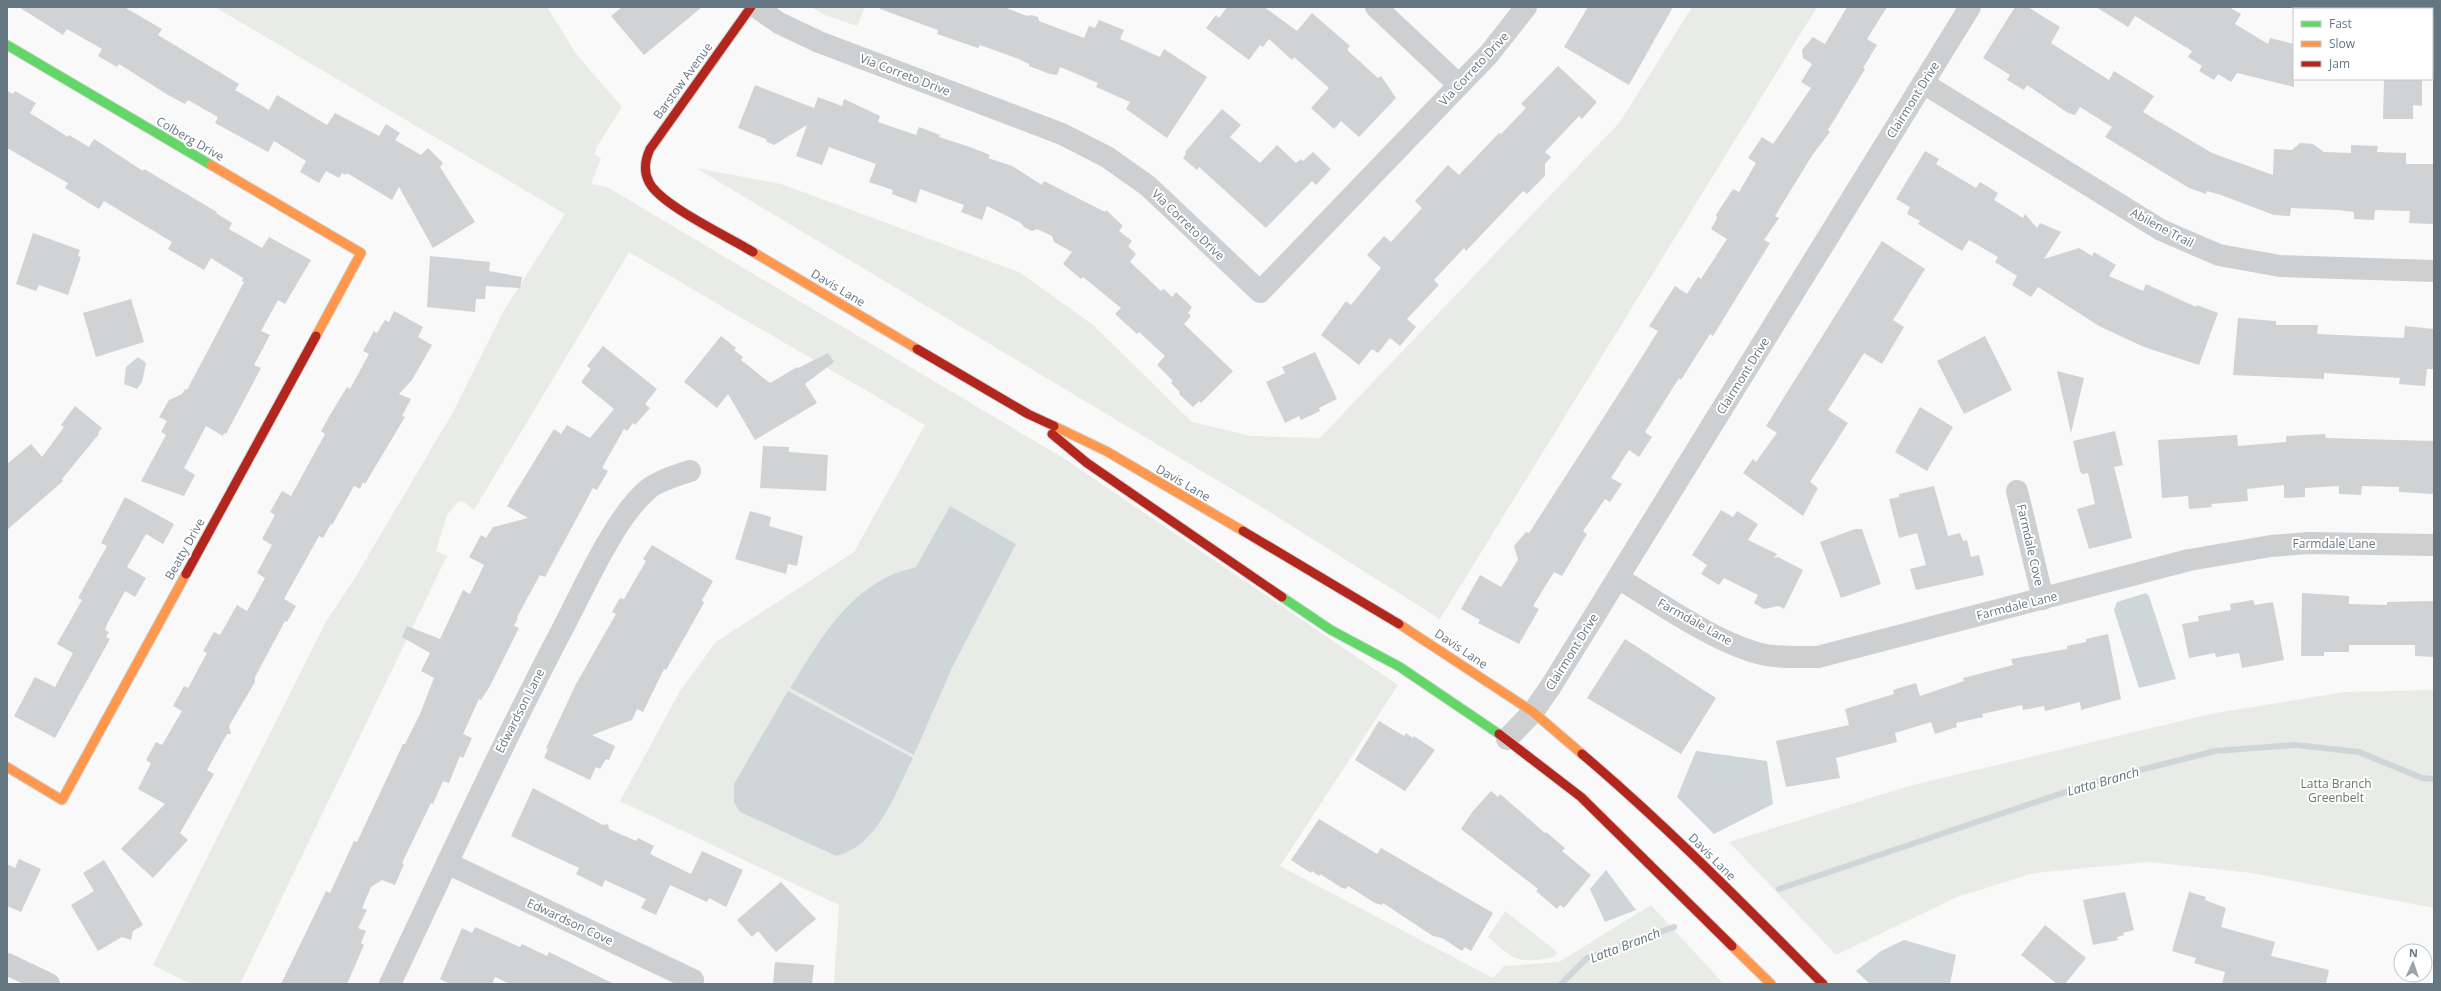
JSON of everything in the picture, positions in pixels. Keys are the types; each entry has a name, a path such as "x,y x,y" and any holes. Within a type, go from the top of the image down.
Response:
{"street":[{"name":"Barstow Avenue","path":"645,173 644,164 650,149 751,7"},
{"name":"Via Correto Drive","path":"756,7 779,23 819,42 1062,134 1107,157 1148,186 1260,292 1494,48 1526,7"},
{"path":"1376,7 1459,85"},
{"name":"Clairmont Drive","path":"1507,739 1534,712 1970,7"},
{"name":"Colberg Drive","path":"7,46 360,253"},
{"name":"Abilene Trail","path":"1923,83 2161,230 2218,255 2280,266 2434,271"},
{"name":"Davis Lane","path":"645,173 651,188 662,198 1028,414 1106,451 1244,532 1419,636 1534,712 1632,796 1823,984"},
{"name":"Beatty Drive","path":"7,767 62,800 360,253"},
{"name":"Davis Lane","path":"1028,414 1087,463 1276,594 1332,630 1400,667 1507,739 1581,797 1771,984"},
{"name":"Edwardson Lane","path":"390,984 513,724 592,571 626,514 647,490 661,482 690,471"},
{"name":"Farmdale Cove","path":"2017,491 2043,599"},
{"name":"Farmdale Lane","path":"1618,578 1714,635 1734,644 1766,655 1789,658 1818,656 2189,560 2271,546 2309,543 2434,545"},
{"name":"Edwardson Cove","path":"447,863 694,980"},
{"path":"7,964 49,984"}],"green space":[{"path":"215,7 547,7 577,55 622,107 596,148 595,155 601,158 591,184 607,187 1065,459 1398,685 1280,866 1493,978 1504,966 1559,962 1651,905 1722,982 1717,984 834,984 839,905 620,801 680,691 716,642 854,552 925,425 629,252 474,510 463,501 458,502 447,515 436,551 447,556 240,984 191,984 153,965 326,622 355,578 453,412 503,312 565,214","holes":["950,506 1016,544 952,668 914,755 790,688 820,640 831,625 856,598 870,587 887,577 897,572 916,567","913,758 887,811 873,830 836,856 740,812 734,803"]},
{"path":"810,7 865,7 857,26 825,15"},
{"path":"1692,7 1817,7 1440,619 1257,504 696,168 781,184 1019,272 1093,325 1192,422 1251,436 1320,438 1620,122"},
{"name":"Latta Branch Greenbelt","path":"2434,690 2434,908 2252,873 2149,862 2034,873 1957,897 1836,955 1729,842 1909,786 2210,714 2345,692"},
{"path":"1505,911 1555,950 1557,954 1554,957 1524,960 1511,956 1497,945 1488,937"}],"shaded area":[{"path":"138,357 146,363 142,382 137,389 124,384 126,367"},
{"path":"950,506 1016,544 952,668 914,755 790,688 831,625 856,598 870,587 887,577 897,572 916,567"},
{"path":"2146,593 2149,596 2176,679 2139,688 2114,610 2117,602"},
{"path":"788,691 913,758 884,816 874,830 851,850 836,856 740,812 734,803 734,784"},
{"path":"1696,751 1767,761 1773,804 1714,834 1677,797"},
{"path":"1606,870 1636,910 1605,922 1590,889"},
{"path":"1904,940 1956,955 1950,984 1870,984 1856,971 1881,951"}],"building":[{"path":"19,7 124,7 162,29 158,35 239,84 235,90 269,110 277,95 327,125 335,113 379,136 386,124 400,133 395,140 421,155 428,148 443,163 440,167 475,222 433,248 399,187 392,200 347,173 346,175 342,173 339,178 326,171 319,183 300,172 306,161 274,141 268,152 215,123 218,117 188,100 185,104 119,64 117,67 98,56 102,49 67,29 63,35"},
{"path":"622,7 702,7 644,55 611,16"},
{"path":"880,7 1004,7 1027,16 1031,15 1038,17 1039,21 1084,38 1089,26 1095,28 1099,20 1124,30 1120,39 1160,57 1164,49 1207,77 1167,138 1126,109 1130,102 1096,87 1098,83 1060,67 1057,75 1050,74 1029,66 1029,64 1019,59 980,45 978,48 937,34 938,30 880,9"},
{"path":"1227,7 1264,7 1297,31 1312,13 1350,46 1347,50 1378,78 1381,76 1396,98 1359,137 1341,121 1334,129 1311,108 1329,88 1294,57 1292,60 1269,39 1263,47 1260,45 1249,60 1206,28 1216,15 1219,18"},
{"path":"1588,7 1673,7 1629,85 1564,47"},
{"path":"1847,7 1887,7 1867,39 1877,45 1863,68 1865,69 1828,130 1830,132 1813,154 1775,216 1779,218 1764,240 1770,243 1713,336 1710,334 1681,380 1679,378 1645,432 1652,437 1639,457 1629,450 1611,478 1622,484 1610,502 1605,499 1583,531 1587,534 1562,576 1554,572 1533,606 1539,609 1519,644 1478,623 1480,620 1461,609 1480,575 1501,587 1518,560 1514,546 1526,532 1529,533 1658,331 1649,326 1675,286 1687,294 1698,277 1701,279 1727,239 1711,229 1717,218 1716,215 1733,189 1739,192 1756,163 1748,158 1762,137 1773,144 1811,88 1801,82 1812,64 1803,58 1802,50 1813,37 1825,44"},
{"path":"2015,7 2028,7 2060,27 2051,43 2109,80 2114,71 2154,96 2143,112 2212,153 2273,175 2274,149 2292,150 2300,143 2313,144 2324,152 2351,153 2351,145 2378,146 2377,152 2406,153 2406,164 2434,164 2433,224 2409,223 2410,211 2375,210 2374,220 2354,219 2354,212 2338,210 2291,208 2290,216 2274,215 2221,195 2207,191 2206,194 2189,188 2105,137 2112,127 2080,107 2075,115 2068,113 2027,85 2024,90 2007,80 2010,75 1983,58"},
{"path":"2096,7 2229,7 2241,14 2235,24 2268,44 2270,38 2293,44 2294,87 2237,73 2231,82 2218,74 2214,80 2199,71 2202,66 2188,57 2192,51 2135,16 2128,27"},
{"path":"1558,66 1597,102 1582,119 1579,116 1545,152 1551,157 1545,164 1545,176 1527,194 1523,191 1466,251 1464,248 1434,280 1439,285 1407,319 1416,327 1400,346 1390,338 1378,353 1372,349 1359,365 1321,335 1346,301 1351,305 1381,268 1367,255 1384,236 1391,242 1422,208 1415,201 1448,165 1459,175 1499,133 1501,134 1526,108 1521,104"},
{"path":"2384,80 2422,80 2422,106 2413,105 2413,119 2383,119"},
{"path":"755,85 814,108 818,97 842,106 844,99 880,116 878,122 916,135 919,127 940,135 939,137 990,155 988,158 1012,166 1042,185 1044,181 1105,212 1106,210 1123,226 1119,231 1132,241 1128,246 1136,254 1130,262 1161,291 1164,289 1172,297 1176,292 1192,307 1188,313 1191,316 1184,324 1233,371 1201,403 1199,401 1193,407 1179,394 1180,392 1171,383 1173,381 1157,365 1165,356 1139,332 1137,334 1115,314 1121,308 1083,277 1081,279 1063,264 1072,252 1054,242 1052,236 1037,229 1032,231 1024,227 1021,223 987,206 982,220 961,212 964,205 920,189 916,203 892,194 893,190 869,182 876,164 829,147 822,165 796,156 807,125 774,145 767,142 766,139 738,128"},
{"path":"7,91 13,94 15,91 36,103 30,113 68,137 69,135 89,147 94,139 143,171 144,169 217,212 216,213 232,223 229,229 262,248 269,237 311,260 285,304 278,300 261,331 270,335 254,365 261,368 226,434 224,433 223,436 206,426 184,468 195,475 184,496 141,481 166,435 161,432 167,421 159,417 169,400 182,394 185,389 187,390 244,282 242,281 243,278 211,258 204,270 168,249 172,242 104,201 99,209 65,188 68,183 7,148"},
{"path":"1222,109 1241,125 1230,137 1260,163 1277,145 1296,163 1301,159 1303,161 1313,152 1331,169 1316,185 1312,181 1266,228 1199,167 1197,170 1183,158 1186,154 1185,152"},
{"path":"1925,151 1939,159 1936,164 1976,188 1980,182 1998,193 1994,200 2023,218 2025,214 2037,228 2040,223 2061,232 2044,259 2079,248 2092,256 2094,252 2116,265 2109,276 2143,291 2146,284 2196,307 2197,305 2218,313 2199,365 2144,347 2099,326 2038,287 2031,297 2012,285 2017,276 1995,262 1998,257 1969,240 1962,251 1918,224 1920,221 1907,214 1910,207 1896,199"},
{"path":"33,233 80,250 78,256 81,257 68,295 39,285 36,291 16,284"},
{"path":"1882,241 1925,269 1893,320 1904,327 1882,364 1864,353 1828,410 1848,423 1810,482 1818,488 1803,516 1743,473 1753,459 1756,462 1777,433 1766,426"},
{"path":"430,256 490,262 489,271 522,277 520,288 486,286 485,299 476,299 475,312 427,307"},
{"path":"131,299 144,342 96,357 83,313"},
{"path":"394,311 423,327 418,337 432,345 412,380 399,394 411,399 402,416 405,417 365,484 363,482 360,489 354,486 323,538 319,536 284,599 296,606 287,622 285,621 255,677 255,682 229,726 231,734 227,734 207,770 214,774 180,833 188,840 153,878 121,849 165,804 138,789 151,763 146,760 156,742 162,745 182,711 173,706 184,686 188,688 207,653 203,651 214,632 220,635 237,605 247,611 265,578 257,573 272,545 262,539 275,515 270,512 282,491 291,496 325,434 321,431 347,387 350,389 369,354 363,351 374,331 377,333 385,320 389,322"},
{"path":"2238,318 2276,321 2276,325 2318,325 2317,334 2404,338 2405,326 2434,329 2434,369 2427,369 2425,386 2399,384 2400,378 2324,373 2324,379 2233,375"},
{"path":"721,336 736,348 734,350 743,357 741,360 770,383 797,367 798,368 828,353 834,362 805,384 817,403 755,440 728,394 717,408 684,382"},
{"path":"1985,336 2012,390 1964,414 1937,361"},
{"path":"603,346 657,389 645,404 650,408 635,425 633,423 627,431 624,429 602,468 608,471 597,490 593,488 545,577 540,575 517,617 518,618 514,626 519,628 490,686 481,700 479,699 463,734 472,738 463,758 460,756 449,783 443,781 433,804 431,803 402,863 404,864 395,885 382,880 371,887 362,908 367,910 358,928 366,931 361,943 364,945 347,984 281,984 326,891 330,893 354,841 357,842 403,744 405,744 420,714 434,678 421,671 430,653 402,637 407,626 440,639 463,590 470,594 484,565 469,557 481,535 486,538 493,527 528,518 507,506 554,429 561,434 567,425 590,438 614,409 581,382 591,369 587,366"},
{"path":"1315,352 1337,399 1319,408 1320,411 1301,420 1299,416 1285,423 1266,382 1285,373 1282,367"},
{"path":"2057,371 2084,378 2071,433"},
{"path":"75,406 102,428 98,433 99,434 62,479 63,481 7,530 7,464 31,444 42,457 64,427 61,425"},
{"path":"1920,407 1953,427 1927,471 1895,452"},
{"path":"2115,431 2123,465 2114,467 2132,538 2089,549 2077,509 2095,504 2088,473 2082,474 2080,471 2073,441"},
{"path":"2325,434 2326,438 2434,441 2434,494 2399,492 2399,487 2362,486 2361,495 2339,494 2339,486 2305,488 2305,497 2284,498 2284,485 2247,489 2248,501 2211,504 2212,507 2189,509 2188,496 2162,498 2158,440 2237,435 2238,446 2286,442 2286,436"},
{"path":"763,446 789,447 789,452 828,455 826,491 760,488"},
{"path":"1934,486 1948,536 1960,533 1963,541 1967,540 1971,557 1979,555 1984,575 1916,590 1910,569 1926,565 1917,533 1899,538 1889,499 1899,497 1899,494"},
{"path":"125,497 174,524 163,544 146,534 127,567 146,578 135,597 125,591 105,630 109,632 106,637 110,639 55,738 14,716 35,677 55,687 73,653 57,644 82,600 78,598 107,546 101,543"},
{"path":"1721,510 1733,517 1737,511 1758,524 1748,540 1777,554 1774,558 1778,557 1803,570 1784,609 1779,606 1764,609 1754,603 1758,595 1724,578 1719,585 1701,574 1707,565 1692,555"},
{"path":"750,511 771,517 769,526 803,536 797,566 788,564 786,574 735,559"},
{"path":"1855,529 1862,529 1881,584 1841,598 1820,542"},
{"path":"652,545 713,581 702,600 704,603 666,670 664,669 643,712 637,709 632,720 592,735 615,746 609,760 606,759 600,769 596,767 590,780 544,758 548,749 546,748 576,684 616,614 612,612 620,598 624,599 646,561 643,559"},
{"path":"2302,593 2349,596 2349,604 2387,605 2387,602 2434,601 2434,657 2415,656 2415,645 2349,645 2349,652 2324,652 2324,656 2301,656"},
{"path":"2253,600 2255,605 2273,602 2284,660 2242,668 2239,653 2216,657 2215,653 2189,658 2182,624 2199,621 2198,616 2231,610 2230,604"},
{"path":"2108,634 2121,699 2081,710 2080,702 2045,711 2044,706 2023,710 2022,705 1982,714 1983,717 1956,723 1957,727 1935,734 1931,722 1895,733 1897,742 1836,758 1840,778 1786,787 1776,741 1849,725 1845,709 1894,694 1893,690 1916,683 1920,696 1964,681 1963,678 2013,665 2011,659 2067,649 2067,646 2086,642 2086,639"},
{"path":"1625,639 1716,698 1681,754 1587,698"},
{"path":"1379,721 1404,736 1406,733 1413,738 1414,736 1435,750 1405,791 1355,760"},
{"path":"533,788 603,825 608,824 609,829 636,841 638,838 654,846 650,854 691,874 702,851 743,870 726,907 709,898 707,902 670,885 656,915 641,908 646,899 605,880 602,887 576,874 579,868 511,836"},
{"path":"1491,791 1498,797 1500,794 1545,833 1546,832 1565,848 1562,851 1591,875 1564,908 1560,905 1557,909 1536,891 1538,889 1461,829 1473,811"},
{"path":"1319,819 1377,854 1381,848 1493,913 1471,951 1465,947 1462,951 1442,938 1433,936 1383,903 1382,905 1375,903 1348,886 1346,889 1342,888 1320,874 1319,876 1312,871 1311,873 1291,860"},
{"path":"19,859 41,869 21,912 7,906 7,864 15,868"},
{"path":"104,860 143,925 133,931 131,940 122,937 98,951 71,905 94,891 83,873"},
{"path":"781,882 816,919 776,952 758,931 752,937 737,920"},
{"path":"2125,892 2134,930 2123,933 2124,935 2117,937 2118,940 2093,945 2083,900"},
{"path":"2189,892 2206,897 2205,900 2226,908 2221,927 2275,942 2271,956 2329,970 2326,984 2222,984 2225,972 2194,963 2196,958 2172,951"},
{"path":"2045,925 2086,958 2065,984 2057,984 2021,955"},
{"path":"475,927 520,947 522,944 547,956 549,952 614,984 510,984 495,977 492,984 450,984 440,979 462,928 472,933"},
{"path":"775,962 814,965 812,984 773,984"}],"waterway":[{"name":"Latta Branch","path":"1779,889 2101,780 2215,751 2296,745 2359,752 2422,778 2434,779"},
{"name":"Latta Branch","path":"1561,984 1587,958 1674,927"}],"traffic: fast":[{"path":"7,45 211,165"},
{"path":"1282,597 1331,630 1400,667 1499,734"}],"traffic: slow":[{"path":"211,165 361,253 316,336"},
{"path":"753,252 917,349"},
{"path":"1054,426 1106,451 1243,531"},
{"path":"7,767 62,800 186,574"},
{"path":"1399,624 1533,712 1582,754"},
{"path":"1732,946 1771,984"}],"traffic: jam":[{"path":"751,7 650,149 645,170 649,182 667,201 696,220 753,252"},
{"path":"186,574 316,336"},
{"path":"917,349 1028,414 1054,426"},
{"path":"1052,434 1087,463 1282,597"},
{"path":"1243,531 1399,624"},
{"path":"1499,734 1581,797 1732,946"},
{"path":"1582,754 1614,781 1675,838 1823,984"}]}
